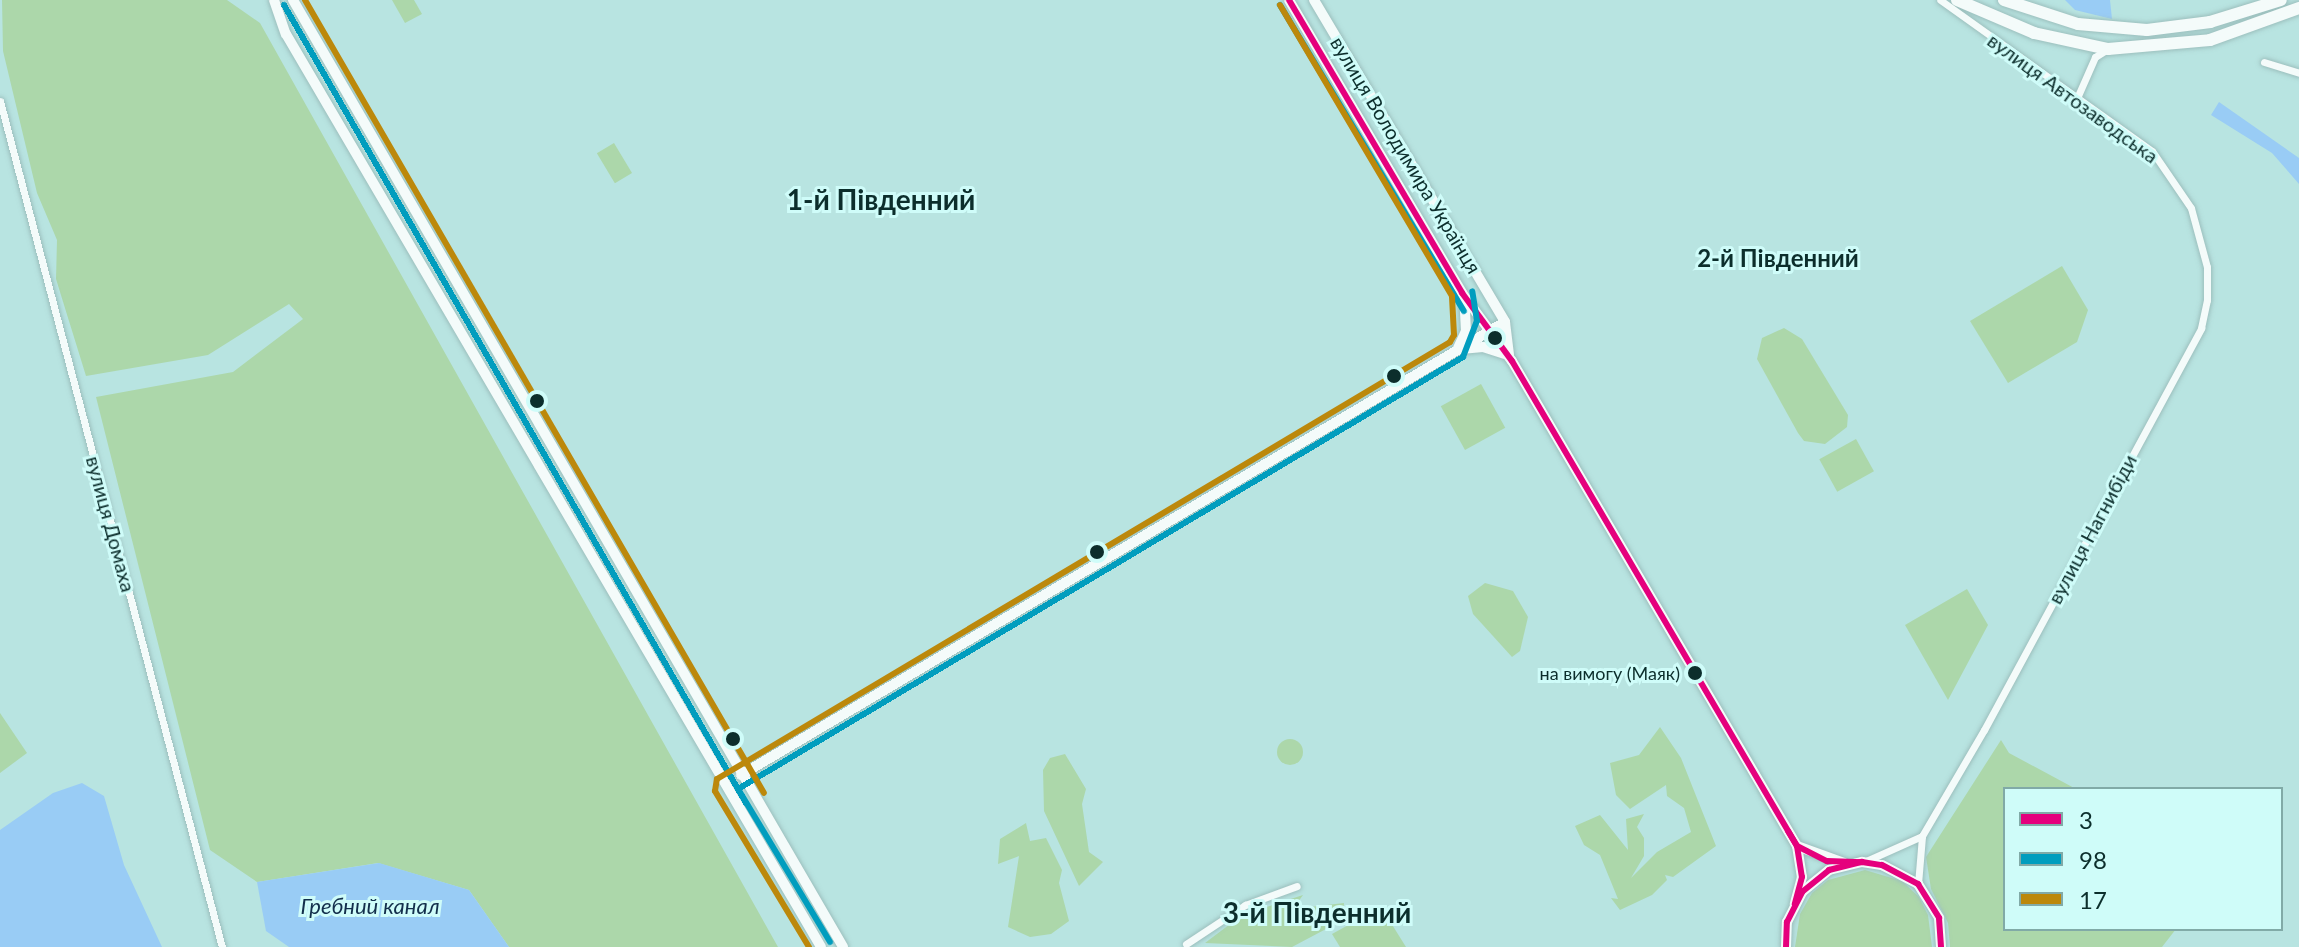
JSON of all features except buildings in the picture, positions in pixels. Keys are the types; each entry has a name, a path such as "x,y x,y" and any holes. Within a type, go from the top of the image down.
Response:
{"main road":[{"name":"вулиця Автозаводська","path":"1957,0 2034,33 2108,49 2210,40 2299,8"},
{"name":"вулиця Автозаводська","path":"2004,0 2107,30 2210,22 2281,0"}],"street":[{"path":"274,0 286,34 821,947"},
{"path":"293,0 843,947"},
{"name":"вулиця Володимира Українця","path":"1289,0 1462,293 1509,357 1797,846 1802,877 1786,947"},
{"name":"вулиця Володимира Українця","path":"1314,0 1505,322 1509,357"},
{"name":"вулиця Автозаводська","path":"1940,0 2152,151 2174,176 2191,208"},
{"path":"2077,98 2095,57 2108,49"},
{"path":"2264,62 2299,73"},
{"name":"вулиця Домаха","path":"0,101 222,947"},
{"name":"вулиця Нагнибіди","path":"1918,884 1922,836 2201,328 2207,267 2191,208"},
{"path":"1457,349 1467,320 1462,293"},
{"path":"724,786 1505,322"},
{"path":"1457,349 1483,347 1509,357"},
{"path":"1795,904 1829,870 1862,862 1922,836"},
{"path":"1797,846 1827,861 1862,862 1892,868 1918,884 1939,918 1941,947"},
{"path":"1186,944 1245,905 1297,886"}],"green space":[{"path":"2,0 227,0 260,23 778,947 509,947 469,890 378,863 257,882 210,850 96,397 233,372 303,319 289,304 208,355 86,376 56,279 57,240 37,193 3,51"},
{"path":"392,0 414,0 422,14 405,23"},
{"path":"614,143 632,173 615,183 597,153"},
{"path":"2062,266 2088,310 2077,342 2008,383 1970,321"},
{"path":"1784,328 1802,339 1848,415 1847,427 1825,444 1804,441 1757,359 1762,338"},
{"path":"1481,384 1505,428 1465,450 1441,406"},
{"path":"1856,439 1874,471 1837,492 1819,459"},
{"path":"1485,583 1513,591 1528,617 1520,651 1512,657 1473,614 1468,596"},
{"path":"1967,589 1988,625 1948,700 1905,625"},
{"path":"0,713 27,753 0,773"},
{"path":"1660,727 1681,758 1716,846 1673,877 1665,875 1667,880 1652,895 1620,910 1611,898 1618,899 1600,855 1584,845 1575,826 1600,815 1628,850 1626,819 1644,814 1637,827 1644,838 1644,856 1631,878 1657,852 1691,832 1684,808 1667,796 1666,785 1630,809 1616,795 1610,763 1639,755"},
{"path":"1290,739 1299,743 1303,752 1299,761 1290,765 1281,761 1277,752 1281,743"},
{"path":"2001,740 2009,753 2072,787 2003,787 2003,931 2174,931 2162,947 1950,947 1948,923 1931,889 1926,857"},
{"path":"1065,754 1086,789 1082,804 1089,852 1103,862 1079,886 1044,811 1043,770 1050,758"},
{"path":"1026,823 1030,841 1046,838 1062,870 1059,883 1069,921 1051,934 1030,937 1008,927 1019,856 998,864 1000,839"},
{"path":"1865,870 1902,881 1919,897 1928,915 1932,947 1795,947 1800,914 1812,893 1828,880"},
{"path":"1303,895 1293,909 1344,903 1343,920 1292,947 1205,943 1242,915"},
{"path":"1381,907 1406,947 1340,947 1332,934"}],"water":[{"path":"2065,0 2110,0 2112,19 2075,10"},
{"path":"2219,102 2299,158 2299,184 2272,153 2211,115"},
{"path":"82,783 104,796 124,865 162,947 0,947 0,830 53,793"},
{"name":"Гребний канал","path":"379,863 469,890 509,947 289,947 266,931 257,882"}],"transit line":[{"name":"17","path":"305,0 764,793"},
{"name":"3","path":"1289,0 1462,293 1512,361 1797,846 1802,877 1795,904"},
{"name":"98","path":"284,5 746,803"},
{"name":"98","path":"1280,5 1464,311"},
{"name":"17","path":"809,947 715,791 717,779 1450,342 1454,335 1452,296 1280,5"},
{"name":"98","path":"830,942 738,789 1463,357 1477,321 1472,291"},
{"name":"3","path":"1788,831 1797,846 1827,861 1862,862"},
{"name":"3","path":"1786,947 1787,922 1802,892 1829,870 1862,862 1882,865 1918,884 1939,918 1941,947"}],"place":[{"name":"на вимогу (Маяк)","path":"1695,673"}],"district":[{"name":"1-й Південний","path":"881,199"},
{"name":"2-й Південний","path":"1778,258"},
{"name":"3-й Південний","path":"1317,912"}]}
